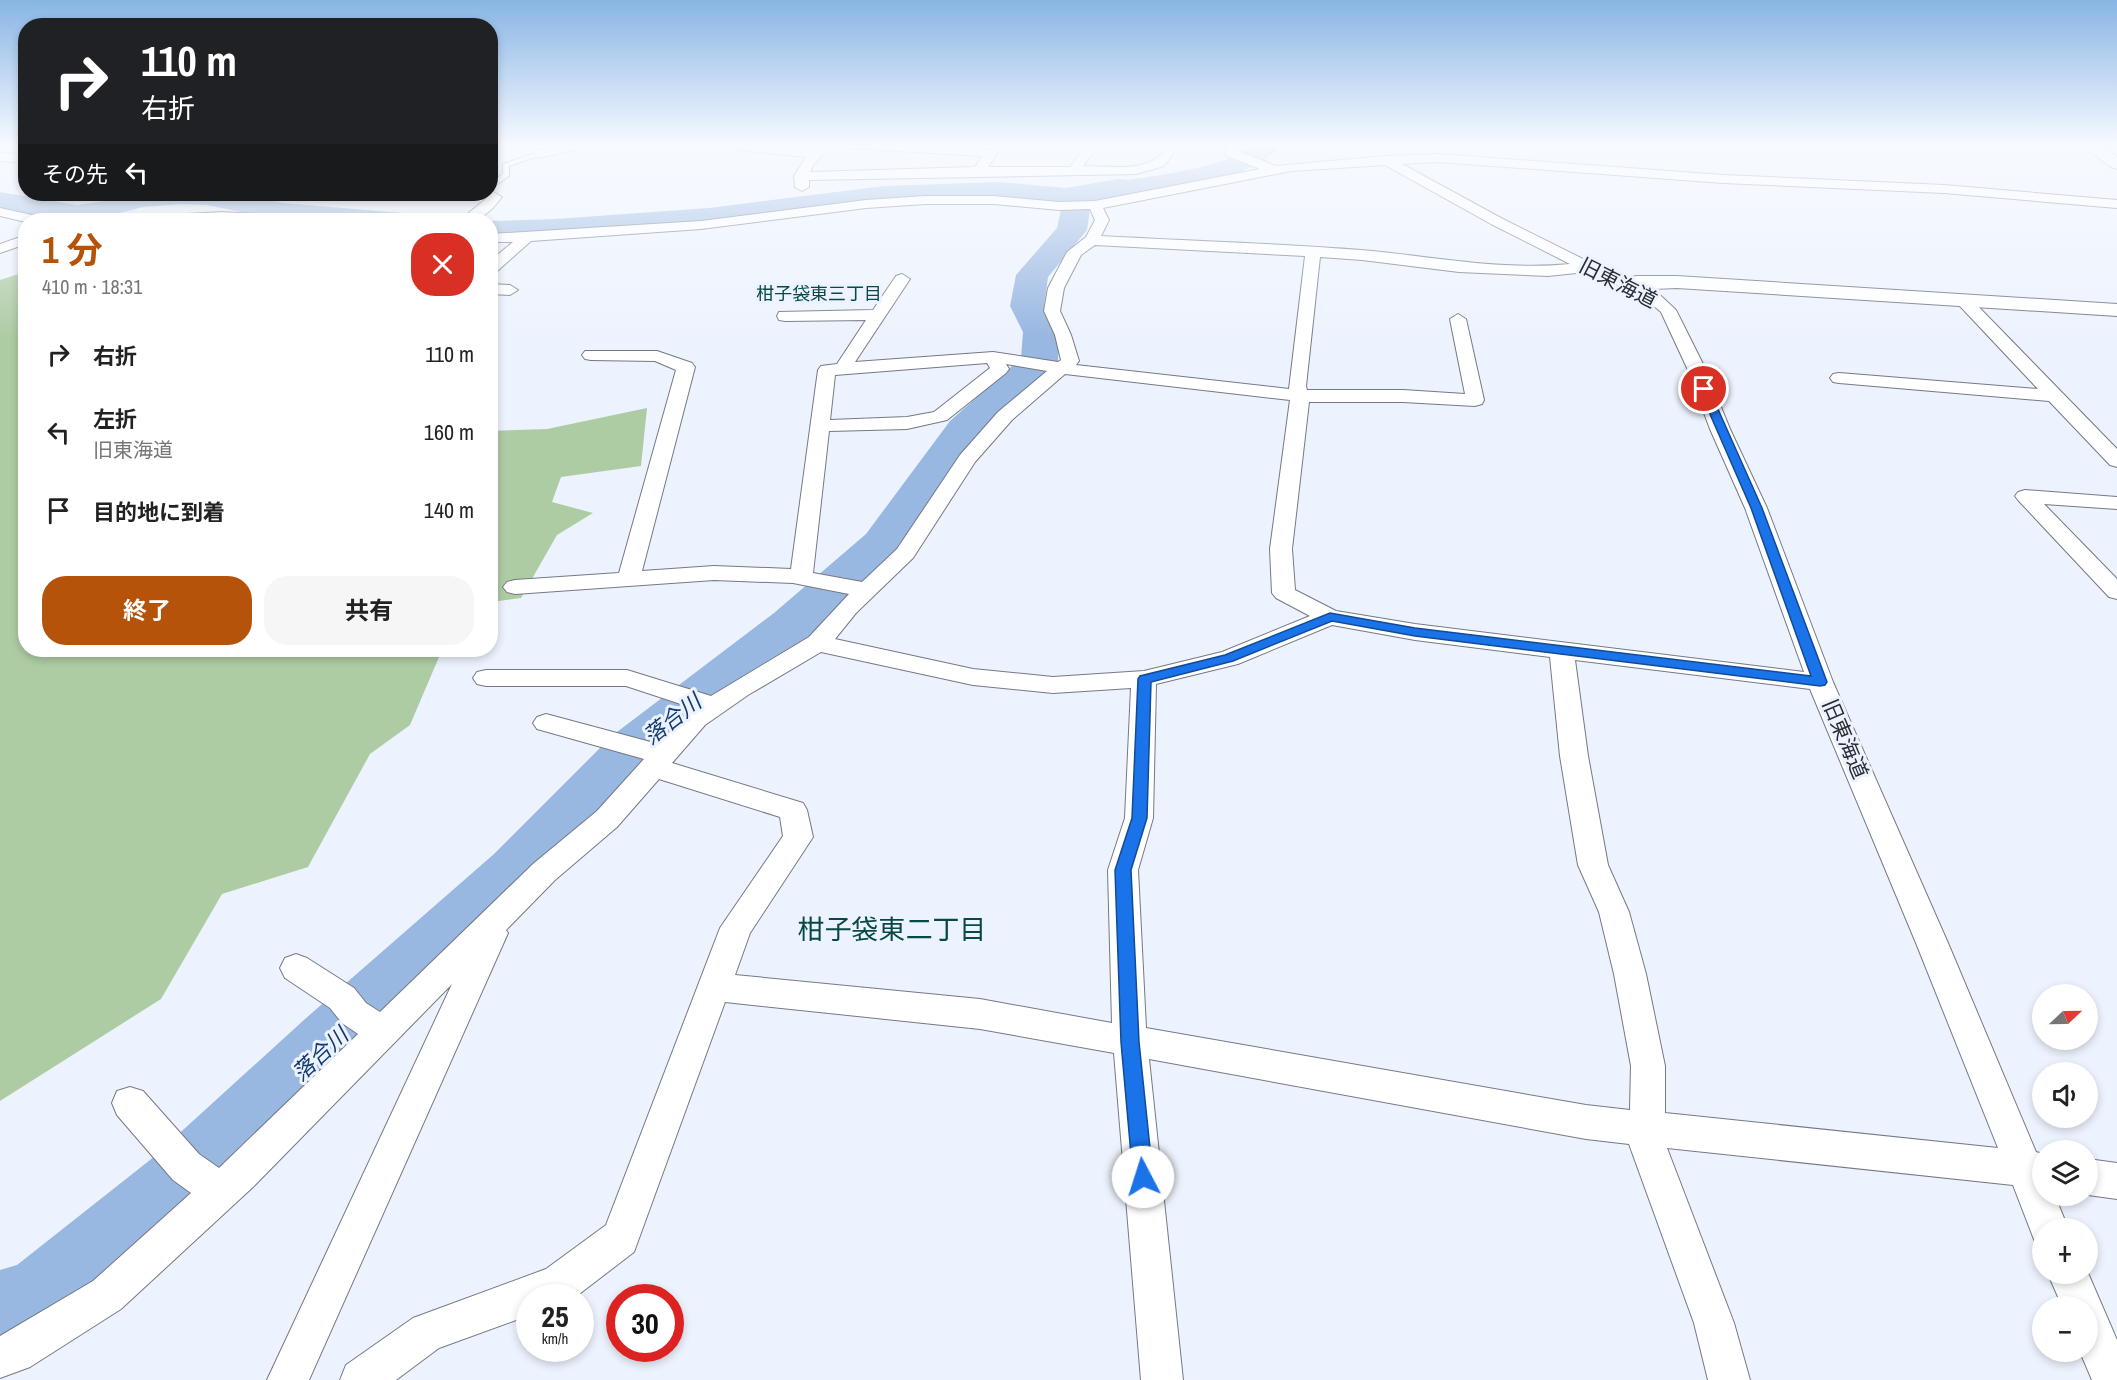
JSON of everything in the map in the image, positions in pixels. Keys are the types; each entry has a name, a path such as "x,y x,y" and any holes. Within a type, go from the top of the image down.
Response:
{"street":[{"path":"498,238 701,225 837,208"},
{"path":"486,678 627,678 701,701 818,643 905,553 967,459 1005,416 1070,361 1063,335 1052,311 1056,288 1075,252 1092,240 1102,220 1097,208"},
{"name":"旧東海道","path":"1473,208 1588,267 1629,284 1654,298 1668,310 1696,368 1720,429 1756,508 1820,682 2032,1168"},
{"path":"0,212 18,216"},
{"path":"498,263 527,237"},
{"path":"1092,240 1362,255 1459,267 1548,271 1588,267"},
{"path":"0,249 18,242"},
{"path":"1313,254 1297,386 1300,396 1281,549 1284,592 1330,617 1415,632 1820,682"},
{"path":"842,369 902,279"},
{"path":"1629,284 1677,282 2117,310"},
{"path":"498,289 510,290"},
{"path":"1963,300 2117,461"},
{"path":"785,316 878,315"},
{"path":"801,578 828,370 993,357 1086,372 1300,396 1475,399 1458,319"},
{"path":"591,355 657,356 686,367 630,579"},
{"path":"820,426 907,423 940,416 1000,369 993,357"},
{"path":"1839,378 2057,396"},
{"path":"2117,503 2025,496 2117,592"},
{"path":"515,587 714,573 801,578 867,590"},
{"path":"818,643 973,677 1053,685 1144,679 1229,658 1330,617"},
{"path":"1562,651 1574,756 1593,865 1614,912 1630,975 1648,1066 1647,1144 1714,1323 1730,1380"},
{"path":"1144,679 1139,818 1123,870 1130,1042 1162,1380"},
{"path":"0,1357 15,1352 107,1295 206,1181 370,1024 499,917 544,872 607,819 656,757 696,719 701,701"},
{"path":"361,1380 427,1332 558,1285 620,1238 736,928 798,837 793,810 624,743 546,723"},
{"path":"288,1380 499,917"},
{"path":"296,968 342,998 370,1024"},
{"path":"715,987 980,1014 1586,1122 2032,1170"},
{"path":"130,1103 206,1181"},
{"path":"2098,1178 2117,1181"},
{"path":"2098,1345 2113,1380"}],"green space":[{"path":"18,274 18,657 439,657 410,725 370,754 308,867 222,894 161,999 0,1101 0,280"},
{"path":"647,408 641,466 561,477 552,502 593,513 557,535 521,598 498,601 498,431 547,429"}],"waterway":[{"path":"44,208 71,213"},
{"path":"83,213 110,208"},
{"path":"266,208 294,213"},
{"path":"498,230 709,217 790,208"},
{"name":"落合川","path":"0,1313 41,1300 178,1187 330,1042 516,872 633,749 792,624 882,544 964,430 1039,361 1041,332 1027,306 1032,275 1072,230 1076,208"}],"district":[{"name":"柑子袋東三丁目","path":"819,294"},
{"name":"柑子袋東二丁目","path":"892,930"}],"route":[{"path":"1143,1177 1130,1042 1123,870 1139,818 1144,679 1229,658 1330,617 1415,632 1820,682 1756,508 1704,389"}]}
